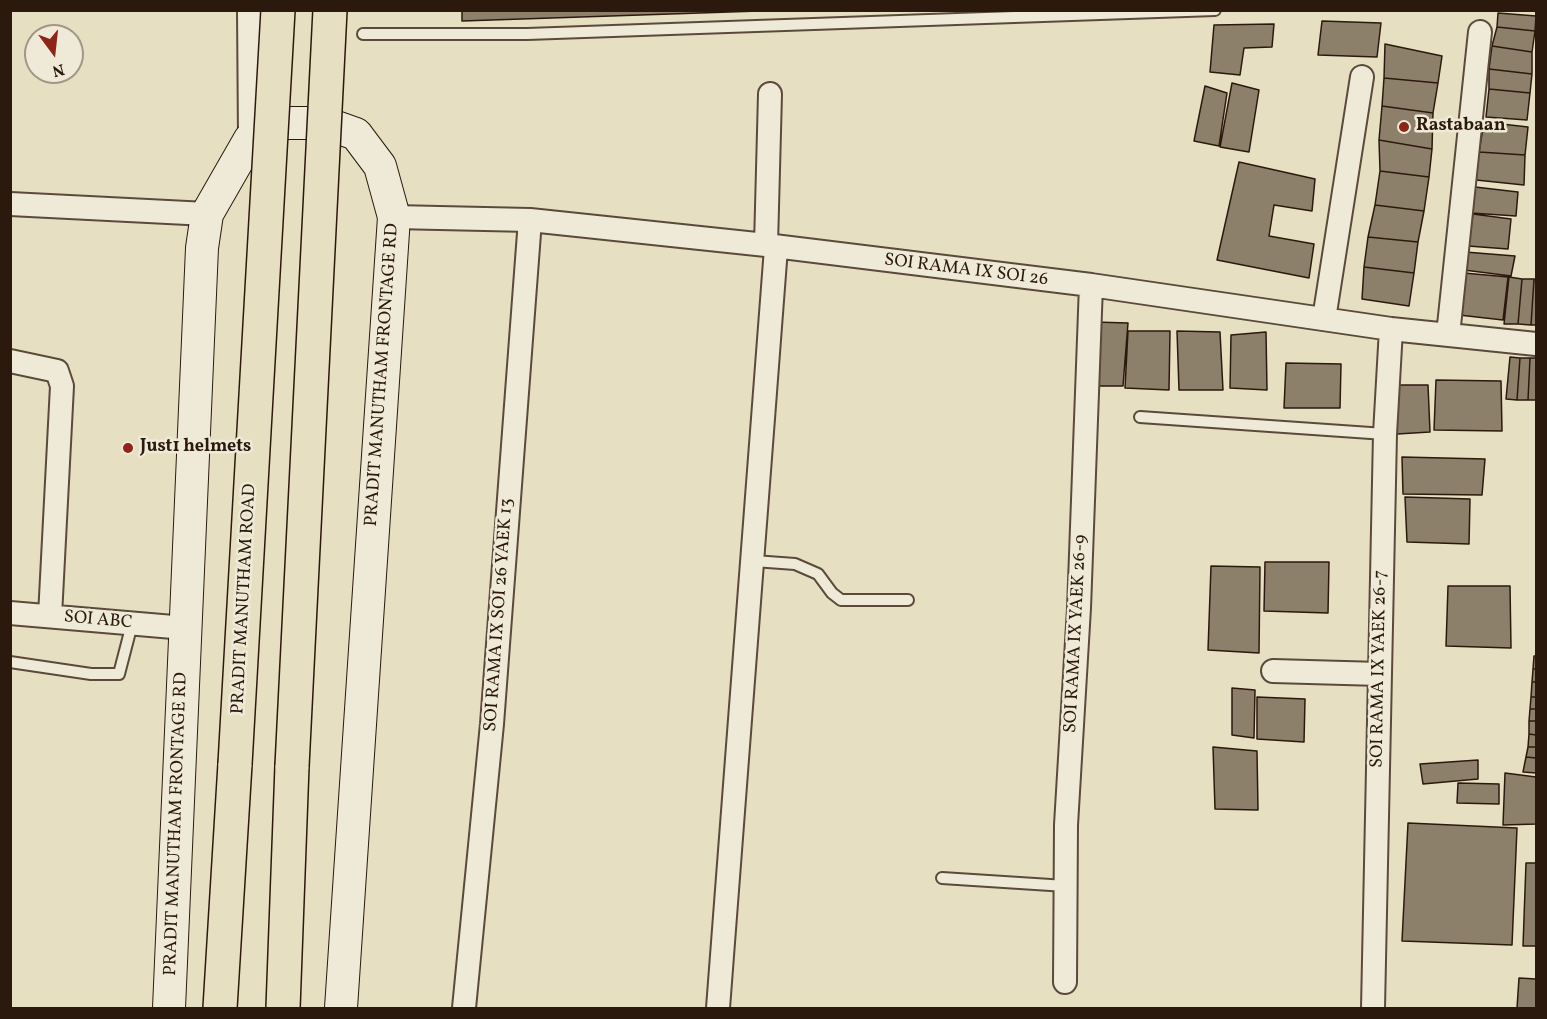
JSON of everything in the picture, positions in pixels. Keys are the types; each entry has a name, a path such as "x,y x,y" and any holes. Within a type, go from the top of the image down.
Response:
{"main road":[{"name":"PRADIT MANUTHAM ROAD","path":"220,1008 278,10"},
{"path":"283,1008 292,766 330,10"}],"street":[{"path":"249,10 250,138"},
{"path":"1448,335 1480,32"},
{"path":"1324,319 1362,76"},
{"path":"718,1008 754,561 771,247 770,94"},
{"name":"PRADIT MANUTHAM FRONTAGE RD","path":"169,1008 202,248 207,214 250,138 274,123 325,123 356,134 380,166 394,217 341,1008"},
{"path":"10,204 207,214"},
{"name":"SOI RAMA IX SOI 26","path":"394,217 530,220 1091,285 1391,329 1536,344"},
{"name":"SOI RAMA IX SOI 26 YAEK 13","path":"464,1008 492,724 530,220"},
{"name":"SOI RAMA IX YAEK 26-9","path":"1065,982 1066,825 1079,608 1091,285"},
{"name":"SOI RAMA IX YAEK 26-7","path":"1373,1008 1385,434 1391,329"},
{"path":"10,361 57,371 62,386 50,616"},
{"name":"SOI ABC","path":"10,613 185,628"},
{"path":"1273,671 1380,674"}],"lane":[{"path":"363,34 527,34 1215,10"},
{"path":"1140,417 1385,434"},
{"path":"754,561 795,564 818,574 832,593 841,600 908,600"},
{"path":"10,662 91,674 119,674 132,624"},
{"path":"942,879 1066,886"}],"building":[{"path":"462,10 789,10 462,21"},
{"path":"1498,13 1536,16 1535,31 1497,27"},
{"path":"1322,21 1381,23 1377,57 1318,55"},
{"path":"1274,24 1272,47 1244,48 1240,75 1210,72 1214,25"},
{"path":"1497,27 1535,31 1532,52 1492,46"},
{"path":"1385,44 1442,56 1438,83 1384,78"},
{"path":"1492,46 1532,52 1532,74 1489,69"},
{"path":"1489,69 1532,74 1530,93 1489,89"},
{"path":"1384,78 1438,83 1433,113 1382,106"},
{"path":"1232,83 1259,90 1249,152 1220,147"},
{"path":"1205,86 1227,93 1219,146 1194,141"},
{"path":"1489,89 1530,93 1527,120 1486,117"},
{"path":"1382,106 1433,113 1432,149 1379,140"},
{"path":"1484,122 1528,127 1525,155 1479,152"},
{"path":"1379,140 1432,149 1429,177 1380,171"},
{"path":"1479,152 1525,155 1524,185 1476,180"},
{"path":"1239,162 1315,179 1312,211 1274,205 1269,236 1314,244 1309,278 1217,260"},
{"path":"1380,171 1429,177 1424,211 1375,205"},
{"path":"1475,187 1518,192 1516,216 1471,213"},
{"path":"1375,205 1424,211 1418,242 1368,237"},
{"path":"1473,214 1511,219 1508,249 1468,246"},
{"path":"1368,237 1418,242 1414,273 1364,267"},
{"path":"1465,252 1515,256 1511,276 1464,270"},
{"path":"1364,267 1414,273 1409,306 1362,299"},
{"path":"1464,273 1508,277 1503,320 1459,315"},
{"path":"1509,277 1522,279 1518,324 1504,324"},
{"path":"1522,279 1534,279 1531,325 1518,324"},
{"path":"1534,279 1536,280 1536,325 1531,325"},
{"path":"1094,322 1128,323 1123,386 1091,386"},
{"path":"1128,331 1170,331 1169,390 1125,388"},
{"path":"1177,331 1220,332 1223,390 1179,390"},
{"path":"1266,332 1267,390 1230,388 1231,335"},
{"path":"1510,357 1520,358 1517,400 1506,399"},
{"path":"1520,358 1530,358 1528,400 1517,400"},
{"path":"1530,358 1536,358 1536,400 1528,400"},
{"path":"1286,363 1341,364 1340,408 1284,408"},
{"path":"1436,380 1501,381 1502,431 1434,430"},
{"path":"1396,385 1428,385 1430,432 1397,434"},
{"path":"1402,457 1485,459 1482,495 1403,494"},
{"path":"1405,497 1470,499 1469,544 1407,542"},
{"path":"1265,562 1329,562 1328,613 1264,611"},
{"path":"1211,566 1260,567 1259,653 1208,650"},
{"path":"1448,586 1510,586 1511,648 1446,646"},
{"path":"1534,656 1536,656 1536,669 1533,669"},
{"path":"1533,669 1536,669 1536,682 1532,682"},
{"path":"1532,682 1536,682 1536,697 1531,697"},
{"path":"1232,688 1255,690 1254,738 1232,735"},
{"path":"1257,697 1305,699 1304,742 1257,739"},
{"path":"1531,697 1536,697 1536,709 1530,709"},
{"path":"1530,709 1536,709 1536,721 1529,721"},
{"path":"1529,721 1536,721 1536,735 1529,734"},
{"path":"1529,734 1536,735 1536,747 1528,747"},
{"path":"1213,747 1257,751 1258,810 1215,809"},
{"path":"1528,747 1536,747 1536,758 1526,757"},
{"path":"1526,757 1536,758 1536,773 1523,772"},
{"path":"1478,760 1478,779 1423,784 1420,764"},
{"path":"1505,773 1536,777 1536,824 1503,825"},
{"path":"1458,783 1499,784 1499,804 1457,803"},
{"path":"1408,823 1517,828 1512,945 1402,941"},
{"path":"1526,863 1536,863 1536,946 1523,946"},
{"path":"1519,978 1536,979 1536,1008 1517,1008"}],"place":[{"name":"Rastabaan","path":"1404,127"},
{"name":"Just1 helmets","path":"128,448"}]}
